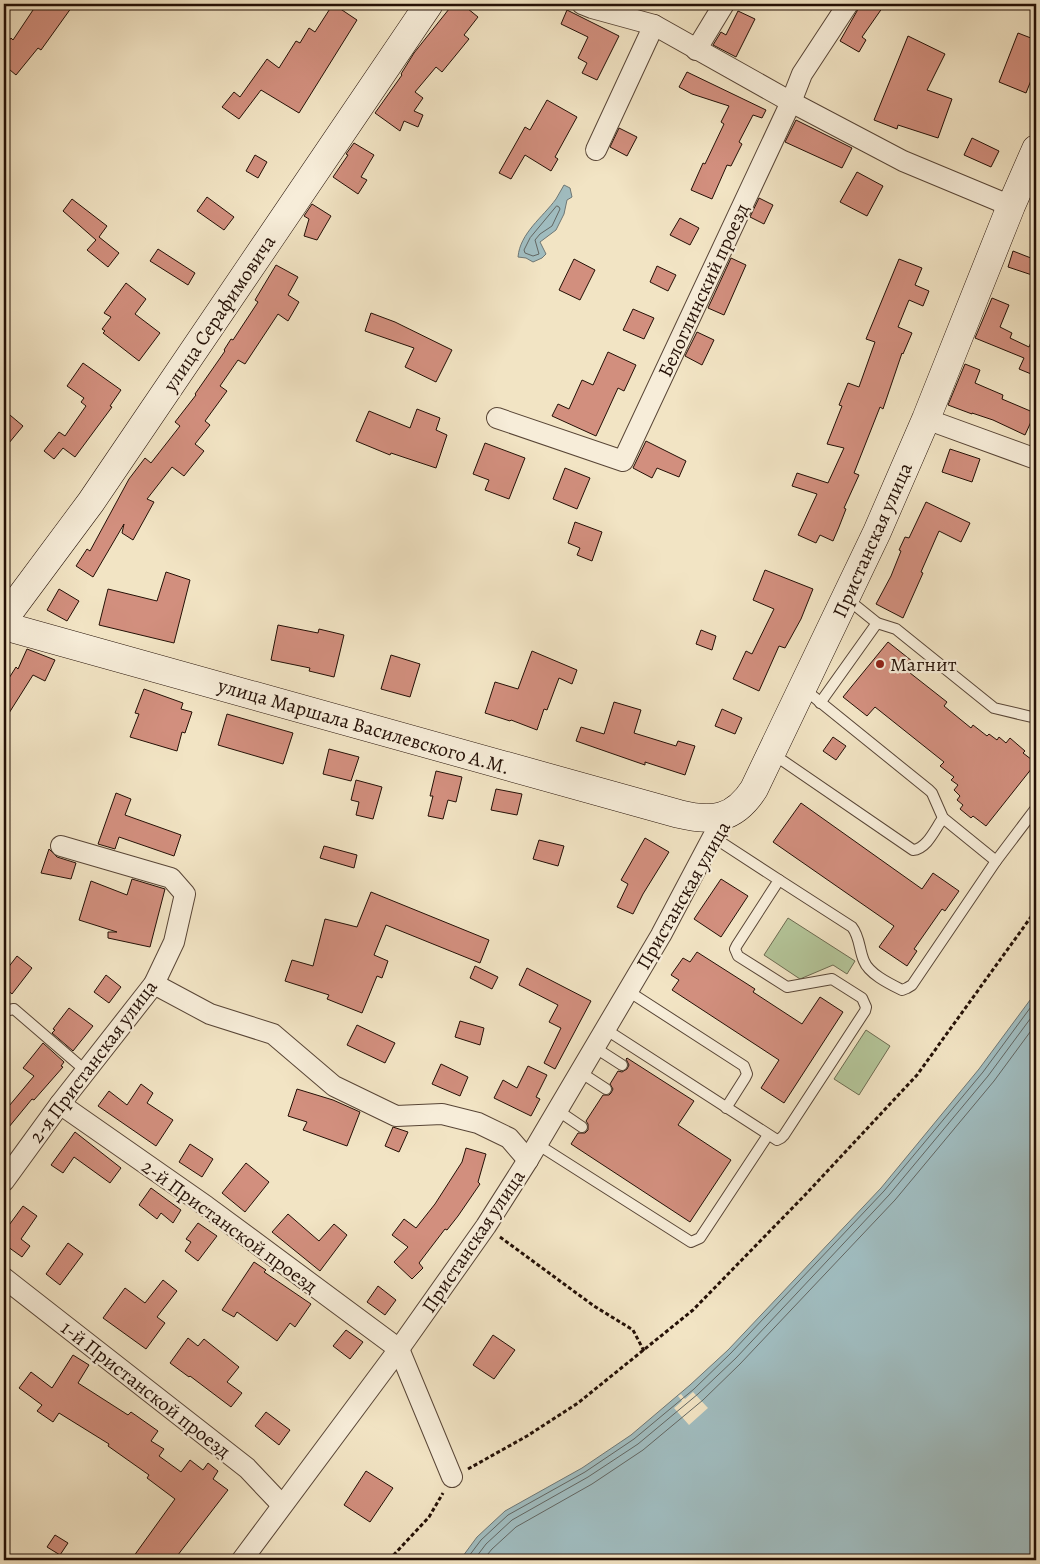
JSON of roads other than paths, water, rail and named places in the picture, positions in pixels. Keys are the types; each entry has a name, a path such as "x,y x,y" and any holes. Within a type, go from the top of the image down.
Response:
{"street":[{"name":"улица Серафимовича","path":"4,619 91,502 430,4"},
{"path":"582,4 654,25 791,102 903,161 1011,206"},
{"path":"696,50 724,4"},
{"name":"Белоглинский проезд","path":"497,418 622,461 791,102 802,74 848,4"},
{"path":"596,150 654,25"},
{"name":"Пристанская улица","path":"242,1560 399,1349 486,1226 533,1152 661,935 719,826 749,798 772,754 812,696 846,598 926,419 1011,206 1036,149"},
{"path":"926,419 1036,459"},
{"name":"улица Маршала Василевского А.М.","path":"4,626 678,814 697,818 711,818 719,826"},
{"name":"2-я Пристанская улица","path":"4,1181 60,1104 154,984 174,942 185,894 171,878 61,846"},
{"path":"154,984 210,1014 274,1034 334,1086 396,1116 442,1114 478,1123 533,1152"},
{"name":"2-й Пристанской проезд","path":"60,1104 206,1206 399,1349"},
{"name":"1-й Пристанской проезд","path":"4,1278 247,1468 282,1505"},
{"path":"399,1349 452,1477"}],"lane":[{"path":"846,598 877,623 896,629 994,708 1036,718"},
{"path":"877,623 812,696 932,793 943,818 996,861"},
{"path":"772,754 913,850 919,850 924,845 943,818"},
{"path":"719,826 779,880 852,928 857,936 867,966 902,990 912,985 996,861 1036,808"},
{"path":"605,1029 768,1135 777,1140 781,1138 866,1007 862,998 832,979 787,987 738,956 735,949 737,945 779,880"},
{"path":"628,991 744,1066 746,1070 745,1078 726,1108"},
{"path":"4,1011 14,1009 86,1072"},
{"path":"594,1048 622,1065"},
{"path":"580,1072 606,1089"},
{"path":"557,1110 582,1127"},
{"path":"533,1152 692,1242 700,1238 768,1135"}],"water":[{"path":"564,185 570,188 572,197 567,200 564,214 556,230 540,242 546,254 533,262 526,258 518,257 527,233 556,199"},
{"path":"1036,992 1036,1560 460,1560 477,1537 505,1511 582,1468 631,1435 728,1350 881,1188 979,1069"}],"place":[{"name":"Магнит","path":"880,664"}]}
